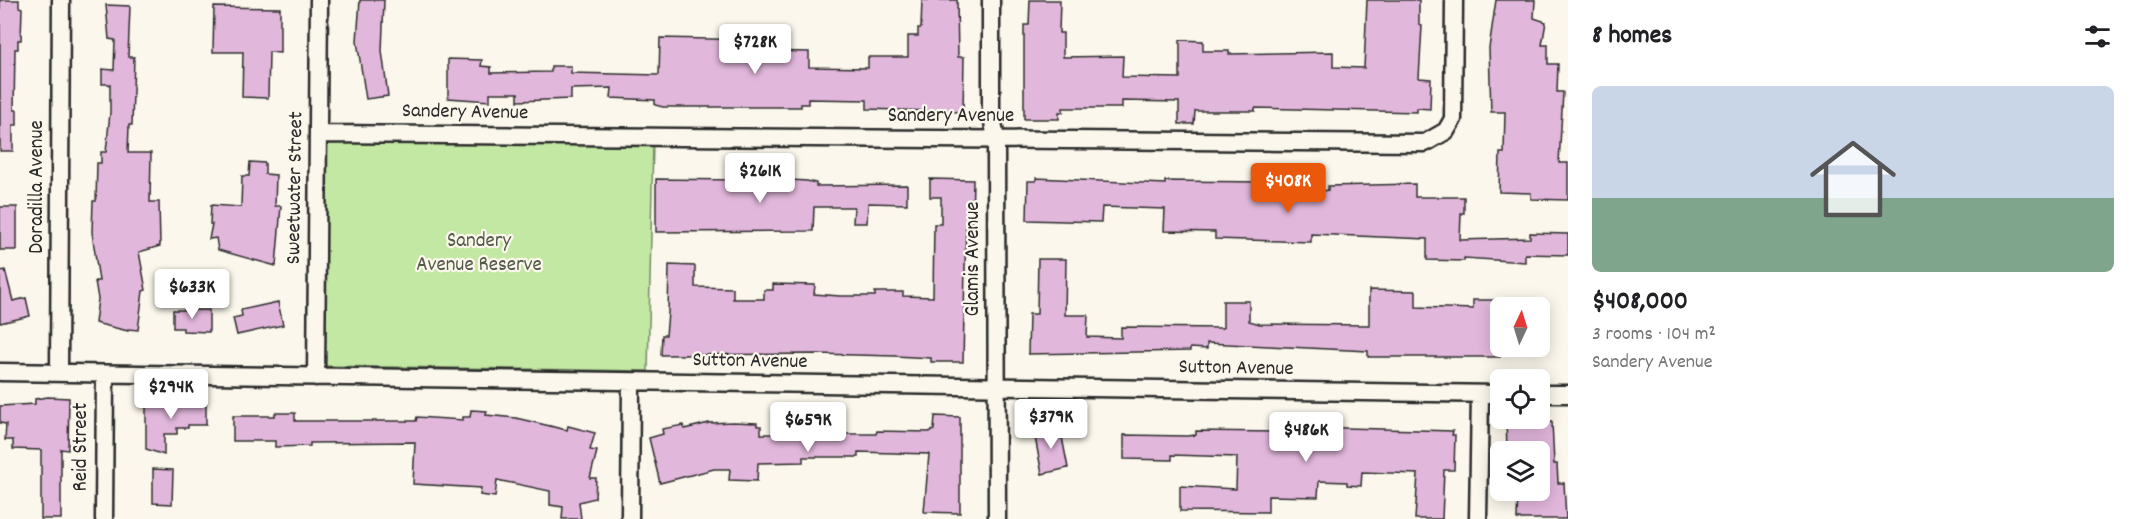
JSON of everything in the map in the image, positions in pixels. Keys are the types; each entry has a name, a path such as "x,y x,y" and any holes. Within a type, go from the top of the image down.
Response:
{"street":[{"name":"Doradilla Avenue","path":"59,373 62,0"},
{"name":"Sweetwater Street","path":"316,377 319,0"},
{"name":"Glamis Avenue","path":"991,0 991,110 996,140 997,519"},
{"name":"Sandery Avenue","path":"319,134 1425,143 1446,131 1453,119 1454,0"},
{"name":"Sutton Avenue","path":"0,372 997,389 1490,394"},
{"name":"Reid Street","path":"104,519 105,374"},
{"path":"630,519 631,383"},
{"path":"1550,394 1568,394"},
{"path":"1478,519 1480,395"}],"green space":[{"name":"Sandery Avenue Reserve","path":"323,139 653,142 648,371 321,366"}],"building":[{"path":"0,0 19,0 19,7 22,8 21,40 18,40 18,49 15,49 14,110 17,110 17,125 13,125 13,151 0,151"},
{"path":"360,0 384,0 382,51 388,96 366,99 357,41"},
{"path":"922,0 957,0 958,57 964,57 963,112 867,109 867,100 808,99 808,104 801,104 801,107 663,107 655,105 655,100 611,98 612,88 571,89 571,99 518,101 518,93 490,93 490,101 448,98 448,59 482,60 481,66 491,67 491,73 551,72 551,66 571,66 571,73 659,75 660,38 759,40 759,51 809,52 809,67 868,68 868,57 908,57 908,36 918,36 918,28 921,28"},
{"path":"1030,0 1060,0 1059,33 1063,33 1063,57 1123,56 1122,77 1180,78 1180,40 1203,41 1203,51 1229,51 1229,54 1333,52 1333,67 1364,68 1367,0 1419,0 1419,25 1422,26 1419,78 1431,79 1430,109 1417,108 1417,112 1255,108 1255,111 1195,111 1194,124 1179,124 1179,102 1122,101 1122,108 1063,108 1063,112 1059,112 1059,119 1024,119 1024,25 1029,25"},
{"path":"1496,0 1535,0 1534,18 1546,22 1542,45 1548,45 1548,64 1558,64 1557,92 1563,92 1559,163 1568,163 1568,200 1531,199 1531,193 1499,192 1500,153 1504,153 1505,112 1491,112 1489,48"},
{"path":"106,5 130,6 128,57 134,57 132,125 129,125 128,153 151,153 150,202 159,202 160,246 139,252 146,290 143,291 138,330 128,329 128,331 95,323 98,299 95,281 99,281 92,232 93,201 96,201 97,163 101,163 101,152 106,152 110,113 110,84 102,84 102,69 114,70 115,40 109,39"},
{"path":"214,7 280,8 280,53 269,52 268,98 242,97 243,52 213,52"},
{"path":"250,162 265,163 265,174 276,175 275,206 281,206 276,266 218,250 216,238 209,239 212,224 210,224 211,205 241,207 242,176 249,176"},
{"path":"737,177 807,181 816,183 816,186 907,185 907,204 868,203 867,223 853,223 854,207 814,207 813,231 656,232 656,179 737,180"},
{"path":"1036,178 1165,184 1165,181 1264,182 1264,189 1322,191 1328,190 1328,186 1415,184 1415,197 1464,197 1460,240 1530,238 1530,233 1568,234 1568,255 1525,254 1525,262 1464,258 1464,261 1427,260 1427,239 1311,234 1311,242 1215,239 1215,232 1164,231 1165,209 1102,207 1101,222 1027,220 1028,181 1036,181"},
{"path":"930,179 973,180 972,221 966,220 963,362 931,362 931,358 895,356 817,354 661,355 662,335 666,335 668,313 669,265 695,266 695,287 733,288 733,299 764,299 764,290 773,290 773,284 815,285 814,294 875,296 875,292 903,292 903,296 933,297 934,224 941,224 941,197 930,197"},
{"path":"0,207 17,207 17,250 0,250"},
{"path":"1038,259 1066,259 1065,315 1088,315 1087,337 1121,338 1121,327 1223,328 1223,301 1249,301 1249,321 1260,324 1369,325 1369,290 1416,291 1416,307 1473,309 1473,300 1490,300 1490,357 1368,357 1368,351 1207,343 1207,349 1190,348 1190,351 1028,354 1029,314 1037,314"},
{"path":"5,270 13,301 26,298 30,316 0,323 0,271"},
{"path":"278,302 283,325 237,335 233,318 242,316 241,310"},
{"path":"173,310 209,310 209,332 183,331 183,328 173,328"},
{"path":"69,398 68,450 61,449 61,519 41,519 41,450 13,449 13,440 5,440 6,424 0,423 0,406 35,404 35,399"},
{"path":"146,401 206,402 206,425 188,425 188,428 177,428 177,434 164,434 164,455 146,449"},
{"path":"471,410 487,411 486,415 516,418 567,430 568,426 595,433 590,450 597,451 590,478 596,478 595,498 579,502 581,519 562,519 563,507 550,505 550,491 497,480 495,497 480,495 481,488 413,484 415,442 310,443 310,446 275,447 275,441 233,441 233,416 275,416 275,413 295,413 295,421 416,421 417,417 463,420 463,417 470,417"},
{"path":"935,416 960,417 960,513 924,512 929,454 858,452 858,457 803,457 803,462 758,463 757,481 729,480 730,469 714,469 660,483 649,438 663,434 662,429 683,425 684,429 709,423 733,422 757,423 757,426 761,426 761,434 929,432 934,430"},
{"path":"1550,422 1552,422 1554,464 1557,464 1558,483 1564,483 1566,519 1517,519 1518,501 1550,501 1550,441 1507,441 1506,429 1550,429"},
{"path":"1275,426 1453,431 1452,435 1455,435 1454,470 1444,470 1442,519 1415,519 1418,474 1362,472 1361,486 1347,485 1347,482 1319,481 1318,497 1268,496 1268,512 1180,511 1180,486 1236,489 1237,457 1172,455 1172,460 1124,459 1124,435 1187,436 1196,435 1196,431 1275,432"},
{"path":"1060,427 1068,468 1042,474 1034,432"},
{"path":"153,469 173,470 172,504 153,503"}]}
